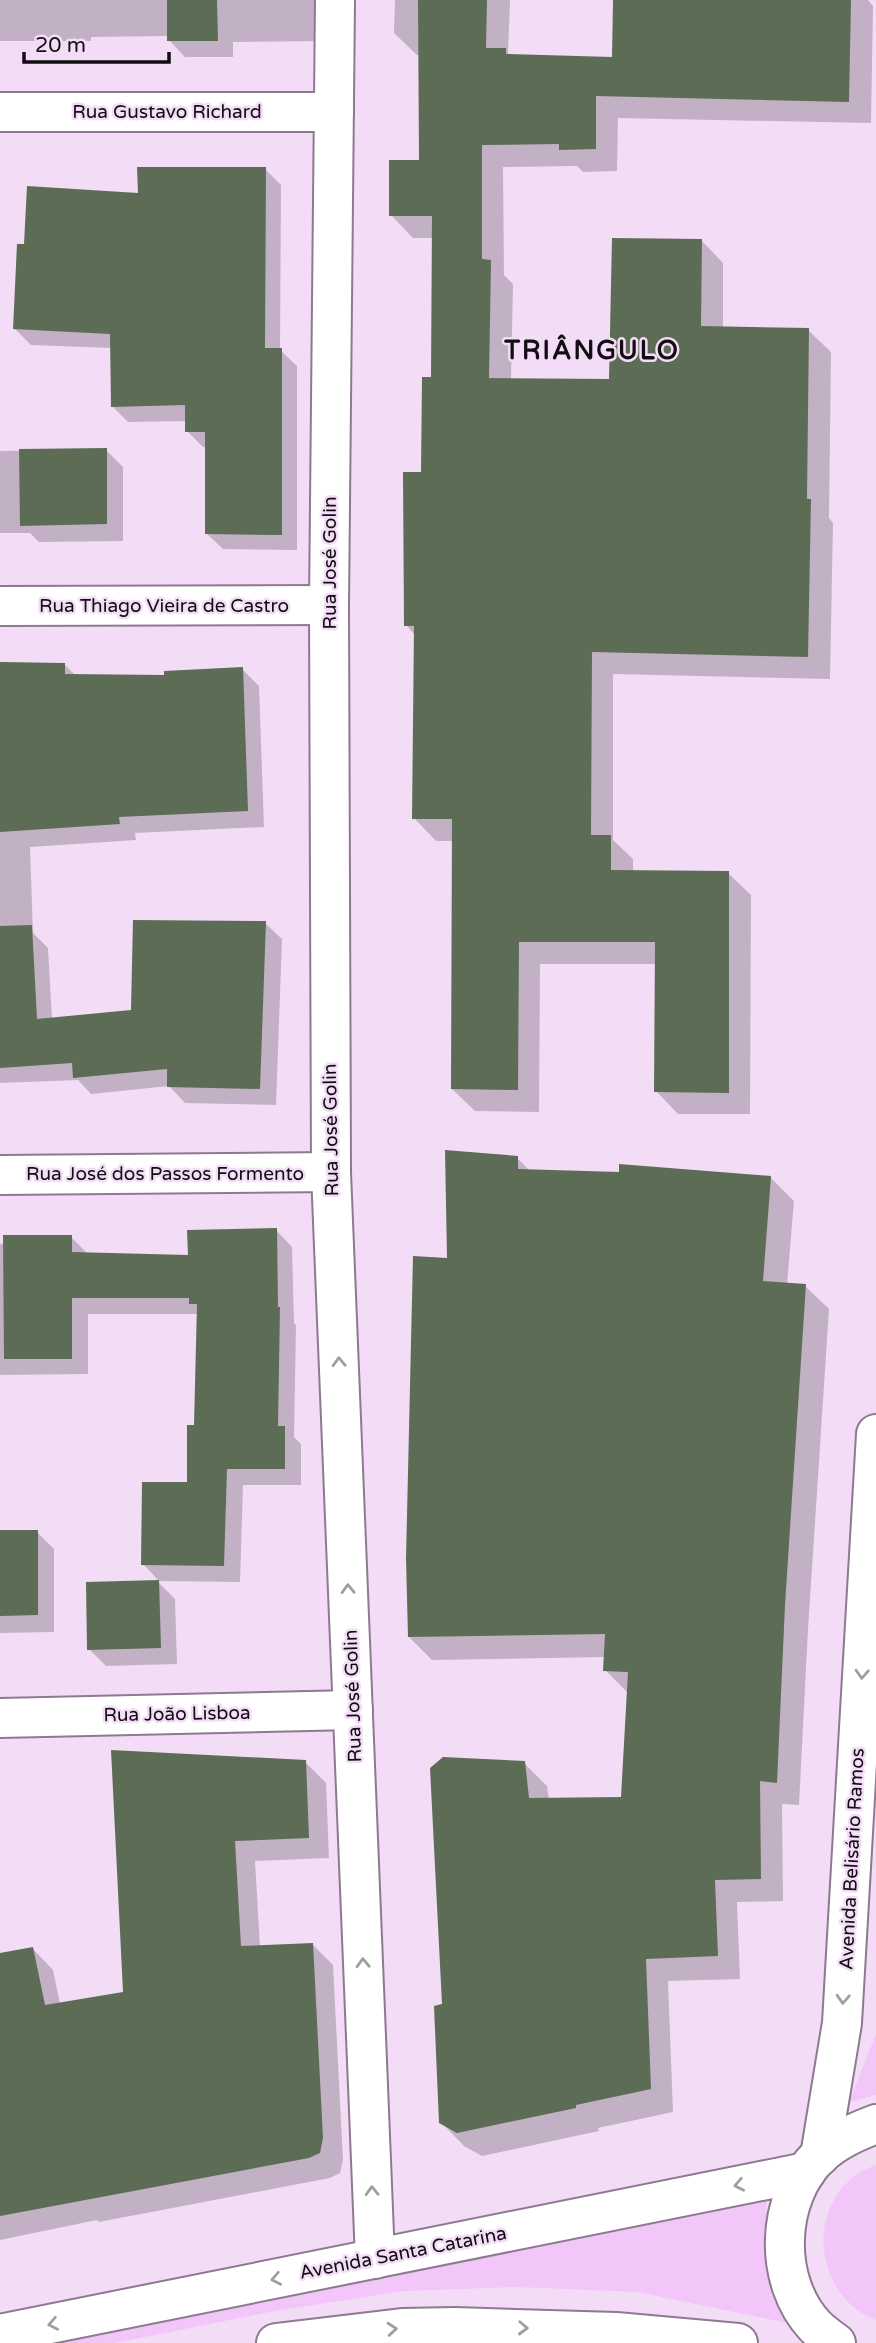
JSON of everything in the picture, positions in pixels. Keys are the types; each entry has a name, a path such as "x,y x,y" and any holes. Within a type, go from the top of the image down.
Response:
{"street":[{"name":"Rua José Golin","path":"335,0 329,605 331,1172 375,2259"},
{"name":"Rua Gustavo Richard","path":"0,112 334,112"},
{"name":"Rua Thiago Vieira de Castro","path":"0,606 329,605"},
{"name":"Rua José dos Passos Formento","path":"0,1175 331,1172"},
{"name":"Avenida Belisário Ramos","path":"813,2164 842,2023 876,1434"},
{"name":"Rua João Lisboa","path":"0,1718 353,1710"},
{"path":"836,2343 814,2326 793,2291 784,2251 788,2209 813,2164 849,2134 876,2124"},
{"name":"Avenida Santa Catarina","path":"0,2334 375,2259 813,2164"},
{"path":"276,2343 401,2328 455,2327 616,2332 738,2343"}],"shaded area":[{"path":"876,2034 876,2095 849,2102"},
{"path":"876,2165 876,2320 854,2307 837,2288 827,2266 824,2242 826,2218 836,2196 853,2178"},
{"path":"767,2195 766,2247 797,2325 638,2292 515,2287 404,2291 275,2311 115,2343 23,2343"}],"building":[{"path":"167,0 217,0 218,41 167,41"},
{"path":"418,0 487,0 486,48 506,48 506,54 612,57 613,0 851,0 849,102 596,96 596,149 559,150 559,144 482,145 482,259 491,260 489,378 609,379 612,238 702,239 701,326 809,328 807,499 811,499 808,657 592,652 591,835 611,835 611,870 729,871 729,1093 654,1092 655,942 519,942 518,1090 451,1089 452,819 412,819 414,626 404,626 403,472 421,472 422,377 431,377 432,216 389,216 389,160 419,160"},
{"path":"137,167 266,167 265,348 282,348 282,535 205,534 205,432 185,432 185,405 111,407 110,334 13,329 17,244 24,244 27,186 138,193"},
{"path":"107,448 107,524 20,526 19,449"},
{"path":"0,662 65,663 65,674 164,675 164,671 243,667 248,811 119,817 120,824 0,832"},
{"path":"133,920 266,921 260,1089 167,1087 167,1069 73,1078 72,1063 0,1068 0,926 32,925 37,1019 131,1010"},
{"path":"445,1150 518,1156 518,1169 619,1172 619,1164 771,1176 763,1281 806,1284 785,1605 777,1783 760,1781 761,1879 715,1880 718,1956 646,1959 651,2089 457,2133 439,2123 434,2006 442,2004 430,1768 443,1757 525,1761 529,1798 621,1797 628,1672 603,1671 605,1634 408,1637 406,1559 413,1256 447,1258"},
{"path":"277,1228 280,1307 278,1426 285,1426 285,1469 227,1469 224,1566 141,1565 142,1482 187,1482 187,1425 194,1425 197,1304 189,1304 189,1298 72,1298 72,1359 4,1359 3,1235 72,1235 72,1252 188,1255 187,1230"},
{"path":"0,1530 38,1530 38,1615 0,1616"},
{"path":"159,1580 161,1648 87,1650 86,1582"},
{"path":"111,1750 306,1760 309,1838 235,1841 241,1946 313,1943 323,2138 320,2153 309,2158 0,2216 0,1953 33,1947 45,2005 123,1992"}],"district":[{"name":"TRIÂNGULO","path":"592,350"}]}
